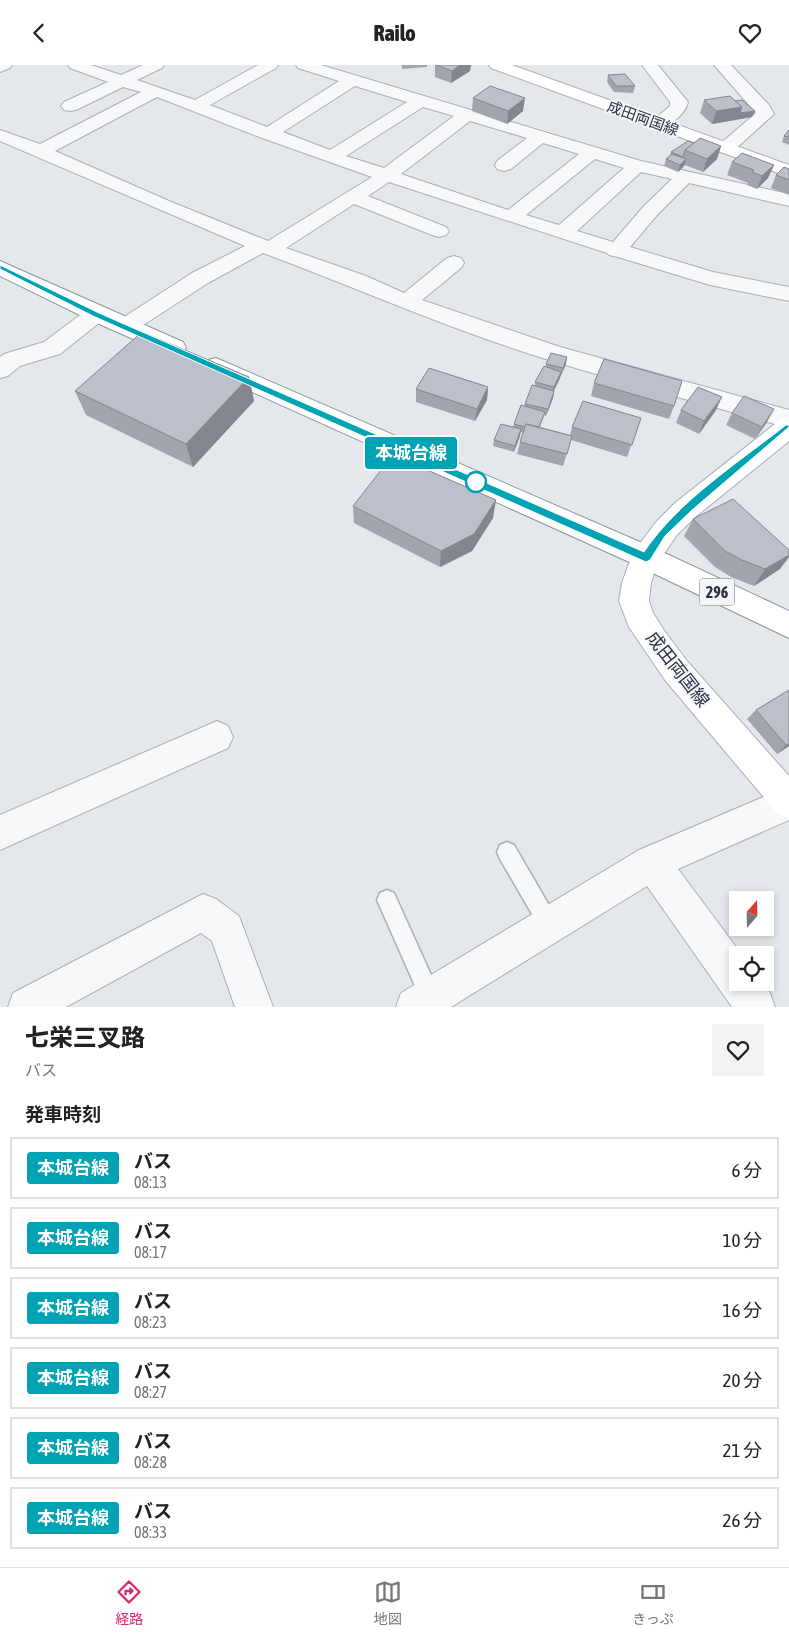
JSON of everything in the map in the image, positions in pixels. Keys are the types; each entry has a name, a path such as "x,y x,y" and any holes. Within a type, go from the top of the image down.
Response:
{"main road":[{"name":"成田両国線","path":"497,65 789,171"},
{"name":"296","path":"0,268 96,314 646,557 789,625"},
{"name":"成田両国線","path":"789,427 688,508 662,533 646,557 637,577 634,602 640,620 666,658 789,802"}],"street":[{"path":"0,67 4,65"},
{"path":"76,65 156,91 268,134 386,176 616,251 710,278 789,294"},
{"path":"70,106 156,65"},
{"path":"197,106 270,65"},
{"path":"304,65 468,114 539,138 637,166 789,200"},
{"path":"650,65 679,102 678,108 659,123"},
{"path":"722,65 766,114 726,148"},
{"path":"268,134 352,80"},
{"path":"41,151 156,91"},
{"path":"332,157 422,100"},
{"path":"126,326 200,278 265,247 353,197 386,176 468,114"},
{"path":"0,135 41,151 162,205 265,247 358,281 406,302 553,353 789,419"},
{"path":"504,165 539,138"},
{"path":"511,217 592,153"},
{"path":"562,233 637,166"},
{"path":"616,251 651,211 685,177"},
{"path":"353,197 439,231"},
{"path":"406,302 454,263"},
{"path":"0,370 12,360 52,349 96,314"},
{"path":"0,833 217,737"},
{"path":"423,1003 652,863 789,802"},
{"path":"652,863 729,970"},
{"path":"27,1007 203,912 226,929 254,1007"},
{"path":"744,991 756,1007"}],"lane":[{"path":"507,852 550,926"},
{"path":"387,900 423,1003"}],"building":[{"path":"436,65 460,65 452,71"},
{"path":"625,74 635,86 616,86 608,75"},
{"path":"490,86 525,98 508,111 473,98"},
{"path":"730,96 742,107 716,111 704,100"},
{"path":"742,100 755,111 740,113 742,107 735,101"},
{"path":"789,130 789,137 784,136"},
{"path":"700,138 721,146 707,159 685,150"},
{"path":"688,141 694,143 685,150 683,157 671,152"},
{"path":"742,153 774,165 762,176 752,172 754,170 732,162"},
{"path":"672,154 686,159 680,165 666,159"},
{"path":"784,167 789,169 789,180 776,175"},
{"path":"142,332 249,377 186,444 75,391"},
{"path":"551,353 567,357 563,368 546,364"},
{"path":"604,359 682,381 674,406 594,383"},
{"path":"544,366 561,372 554,387 535,382"},
{"path":"429,368 488,387 477,409 416,389"},
{"path":"532,385 554,391 548,409 525,404"},
{"path":"698,387 722,397 704,421 681,410"},
{"path":"744,396 774,409 762,427 732,413"},
{"path":"583,401 641,418 632,445 572,427"},
{"path":"521,405 545,412 539,427 526,424 525,427 514,424"},
{"path":"501,424 521,429 515,446 494,440"},
{"path":"526,424 572,436 567,454 520,442"},
{"path":"393,455 496,500 474,534 441,551 353,506"},
{"path":"733,499 789,550 789,555 765,569 725,551 693,519"},
{"path":"789,690 789,744 786,745 756,710"}],"bus line":[{"name":"本城台線","path":"0,268 96,314 646,557 662,533 688,508 789,427"}]}
